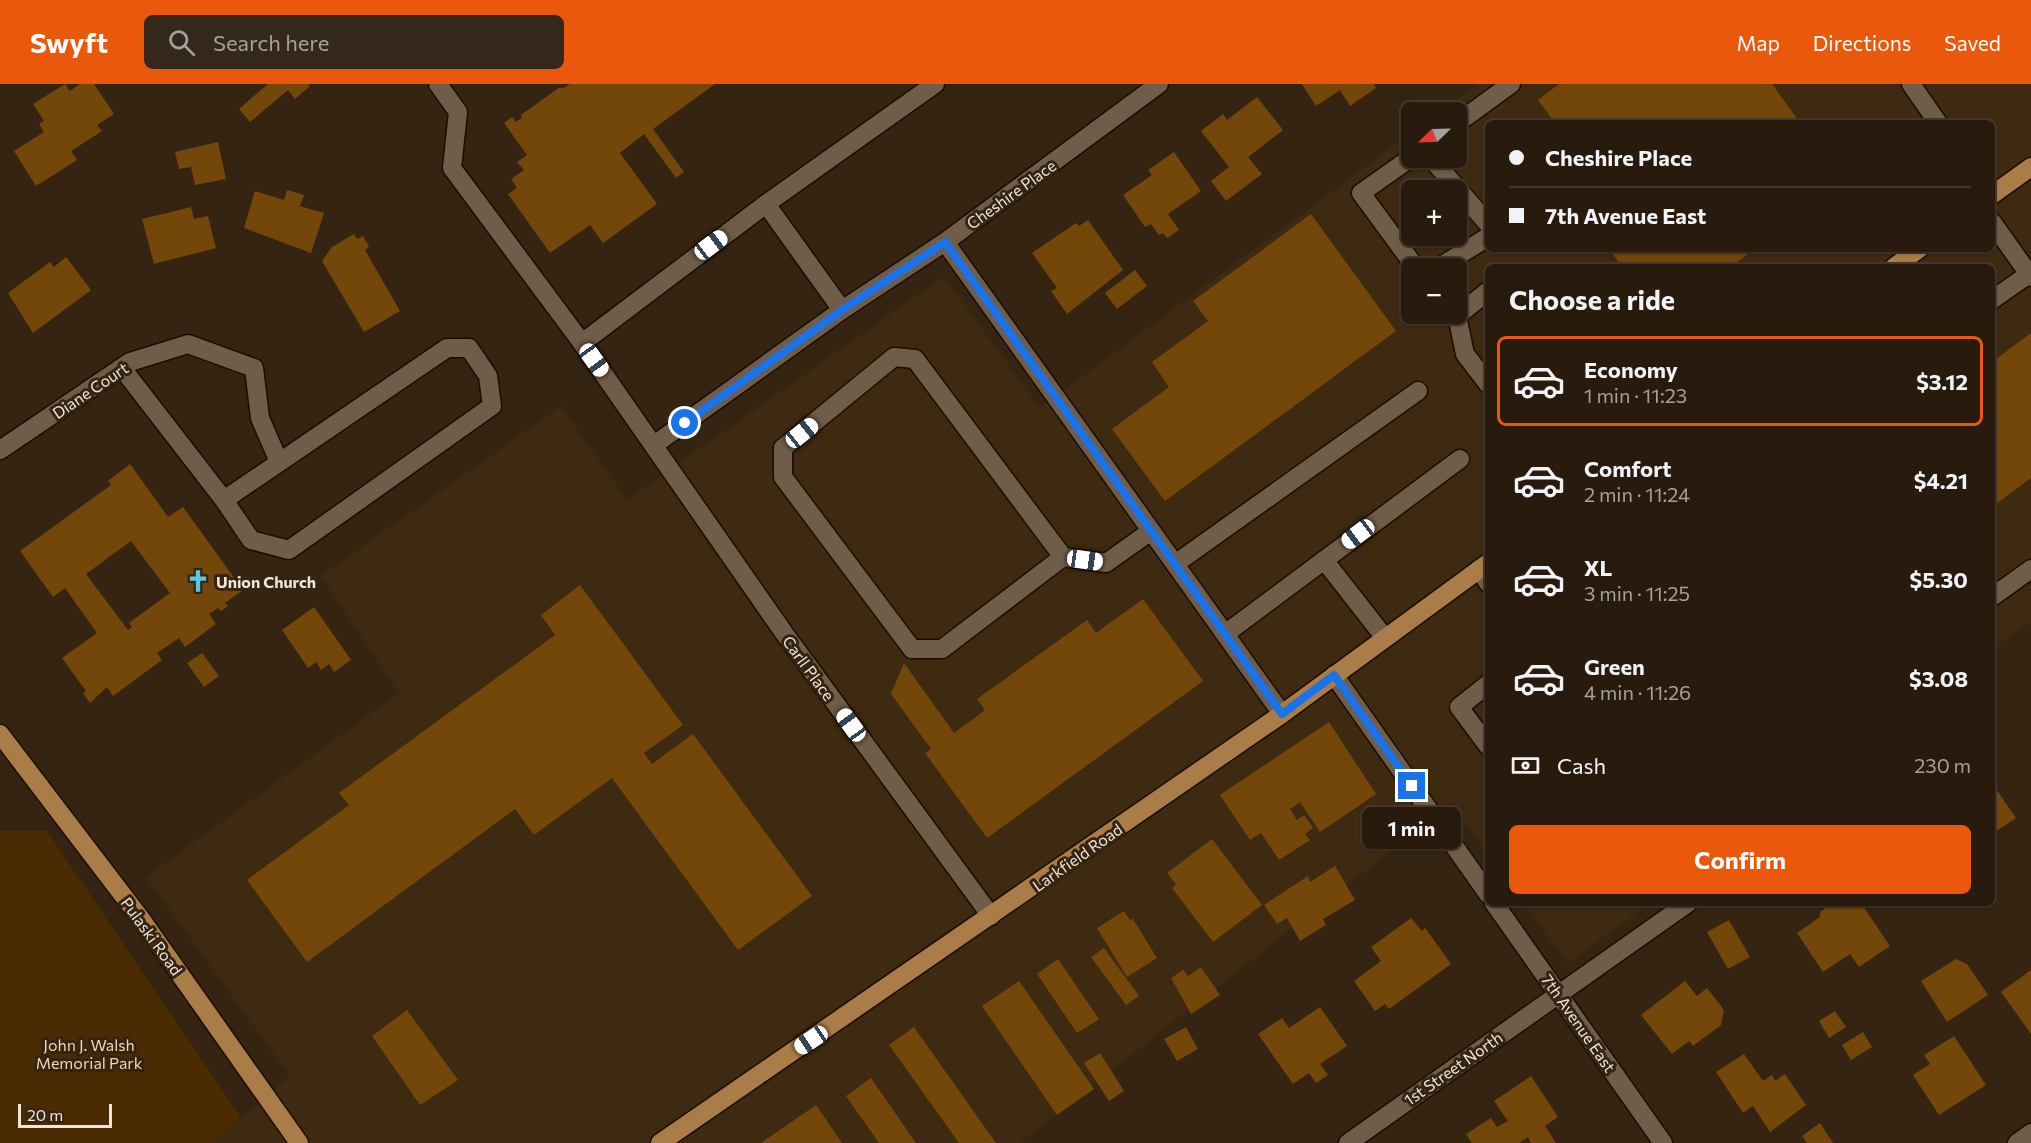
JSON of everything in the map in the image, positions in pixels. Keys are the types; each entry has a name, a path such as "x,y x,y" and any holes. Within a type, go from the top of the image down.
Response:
{"main road":[{"path":"1995,193 2031,167"},
{"path":"1898,264 1915,252"},
{"name":"Larkfield Road","path":"660,1143 1282,714 1384,638 1485,572"},
{"name":"Pulaski Road","path":"0,734 141,919 299,1143"}],"street":[{"name":"Carll Place","path":"438,84 459,112 452,168 582,343 784,633 991,916"},
{"path":"582,343 766,204 935,84"},
{"name":"Cheshire Place","path":"654,445 842,310 945,242 1159,84"},
{"path":"1467,116 1511,84"},
{"path":"1911,84 1936,120"},
{"path":"1401,165 1361,193 1409,258"},
{"path":"1440,168 1485,221"},
{"path":"766,204 842,310"},
{"path":"1995,226 2030,276 1995,298"},
{"path":"1454,258 1485,239"},
{"path":"945,242 1282,714"},
{"path":"1485,293 1457,316 1465,354 1485,380"},
{"name":"Diane Court","path":"0,450 130,362 188,344 254,368 260,418 279,462"},
{"path":"122,368 224,500 251,540 289,550 492,406 488,375 469,348 447,348 224,500"},
{"path":"1063,557 915,359 894,357 783,448 783,477 912,650 942,649 1063,557 1106,563 1151,531"},
{"path":"1175,564 1418,391"},
{"path":"1225,634 1460,459"},
{"path":"1324,560 1384,638"},
{"path":"1995,595 2031,569"},
{"path":"1334,675 1485,890"},
{"path":"1485,686 1459,707 1485,742"},
{"name":"7th Avenue East","path":"1496,906 1663,1143"},
{"name":"1st Street North","path":"1348,1143 1684,906"},
{"path":"2017,1143 2031,1133"}],"shaded area":[{"path":"1478,84 2031,84 2031,621 1995,648 1995,264 1485,264 1485,849 1451,803 1020,1143 212,1143 290,1076 146,877 399,693 321,576 561,406 627,500 944,276 1040,408 1401,140 1401,168 1467,168 1467,102 1454,102"},
{"path":"1526,906 1646,906 1568,963"}],"green space":[{"name":"John J. Walsh Memorial Park","path":"0,831 47,831 241,1118 212,1143 0,1143"}],"building":[{"path":"65,84 70,91 80,84 94,84 114,114 97,125 102,131 71,151 77,160 36,186 14,151 44,132 39,124 44,121 33,104"},
{"path":"268,84 308,84 310,86 295,99 288,90 250,122 239,109"},
{"path":"570,84 715,84 653,129 684,172 676,178 644,134 620,153 657,204 603,243 590,225 550,253 508,194 517,188 511,179 524,170 517,162 527,155 504,123 512,117 516,122 522,118 521,115 560,87 562,89"},
{"path":"1302,84 1374,84 1376,88 1350,106 1340,90 1316,106"},
{"path":"1559,84 1772,84 1798,120 1553,120 1538,100"},
{"path":"1257,97 1283,130 1248,157 1262,174 1226,201 1211,181 1229,167 1201,131 1223,114 1227,120"},
{"path":"218,142 226,179 195,185 191,167 179,169 175,152"},
{"path":"1174,152 1201,191 1168,214 1179,230 1167,238 1163,233 1159,235 1151,224 1145,227 1123,195 1152,175 1148,170"},
{"path":"287,190 304,195 300,206 324,213 311,253 244,228 255,191 284,200"},
{"path":"191,207 194,219 208,216 216,248 154,264 142,219"},
{"path":"1311,214 1396,331 1165,501 1112,429 1169,387 1152,362 1208,321 1193,301"},
{"path":"1088,220 1123,270 1067,314 1051,291 1057,288 1032,253 1076,223 1079,226"},
{"path":"354,234 357,239 363,236 369,247 365,250 400,311 364,332 322,261 332,247"},
{"path":"1611,252 1751,252 1734,264 1620,264"},
{"path":"66,257 91,290 33,333 8,293 50,262 54,267"},
{"path":"1135,270 1147,286 1117,309 1105,293"},
{"path":"2031,333 2031,478 1995,505 1995,360"},
{"name":"Union Church","path":"130,464 168,517 183,507 243,590 225,603 228,606 221,611 218,608 209,614 216,624 185,647 179,638 157,653 162,660 113,696 107,687 90,703 83,693 86,691 62,658 97,633 65,588 53,597 20,551 111,485 108,481","holes":["131,541 170,593 129,623 132,627 128,630 86,574"]},
{"path":"580,585 683,725 644,753 652,764 693,734 812,896 738,950 612,778 534,835 515,809 307,962 247,880 349,805 339,793 555,635 541,615"},
{"path":"1143,599 1203,681 987,838 925,753 931,749 891,694 904,663 954,733 985,710 977,699 1087,620 1096,633"},
{"path":"314,607 351,660 334,672 329,664 321,670 316,662 308,668 282,630"},
{"path":"202,653 219,676 204,687 187,663"},
{"path":"1329,722 1376,794 1320,832 1300,802 1290,809 1297,820 1304,815 1313,828 1305,834 1310,840 1279,860 1261,833 1250,840 1220,795"},
{"path":"1995,787 2016,818 1995,832"},
{"path":"1212,839 1262,905 1213,942 1172,888 1176,884 1167,873"},
{"path":"1335,866 1355,900 1323,919 1326,925 1300,941 1287,918 1277,924 1264,905 1308,876 1310,882"},
{"path":"1829,906 1835,909 1840,906 1863,906 1890,946 1859,967 1850,954 1823,972 1797,933 1820,917 1820,912"},
{"path":"1124,911 1130,920 1133,919 1157,958 1127,977 1097,928"},
{"path":"1411,918 1422,931 1425,928 1451,964 1389,1009 1385,1004 1375,1011 1354,981 1381,961 1371,947"},
{"path":"1729,920 1750,957 1728,969 1707,932"},
{"path":"1104,948 1139,996 1126,1005 1091,957"},
{"path":"1058,959 1099,1019 1077,1033 1037,974"},
{"path":"1956,959 1967,964 1988,995 1947,1022 1921,981"},
{"path":"1201,967 1220,995 1191,1014 1171,978 1183,970 1188,976"},
{"path":"2031,970 2031,1034 2001,992"},
{"path":"1019,981 1094,1089 1057,1115 982,1006"},
{"path":"1685,981 1697,996 1707,988 1724,1010 1721,1025 1693,1046 1689,1041 1672,1054 1641,1015"},
{"path":"1320,1007 1347,1046 1320,1064 1328,1075 1316,1083 1309,1073 1293,1084 1258,1034 1282,1018 1289,1028"},
{"path":"407,1010 458,1080 420,1105 372,1036"},
{"path":"1835,1011 1846,1027 1829,1038 1819,1021"},
{"path":"914,1027 996,1143 959,1143 889,1045"},
{"path":"1186,1027 1198,1049 1177,1061 1164,1039"},
{"path":"1863,1032 1872,1047 1851,1060 1842,1045"},
{"path":"1954,1036 1986,1085 1939,1115 1913,1075 1930,1064 1924,1055"},
{"path":"1100,1053 1124,1091 1109,1101 1084,1063"},
{"path":"1744,1054 1763,1081 1772,1075 1775,1081 1785,1074 1806,1105 1770,1132 1753,1106 1743,1113 1716,1072"},
{"path":"1531,1076 1558,1117 1545,1126 1556,1143 1531,1143 1528,1137 1519,1143 1472,1143 1466,1134 1491,1118 1497,1127 1508,1121 1494,1101"},
{"path":"871,1078 916,1143 879,1143 846,1096"},
{"path":"816,1105 842,1143 761,1143"},
{"path":"1820,1123 1833,1143 1807,1143 1802,1136"}],"place":[{"name":"Union Church","path":"198,581"}],"route":[{"path":"685,423 842,310 945,242 1282,714 1334,675 1412,786"}]}
